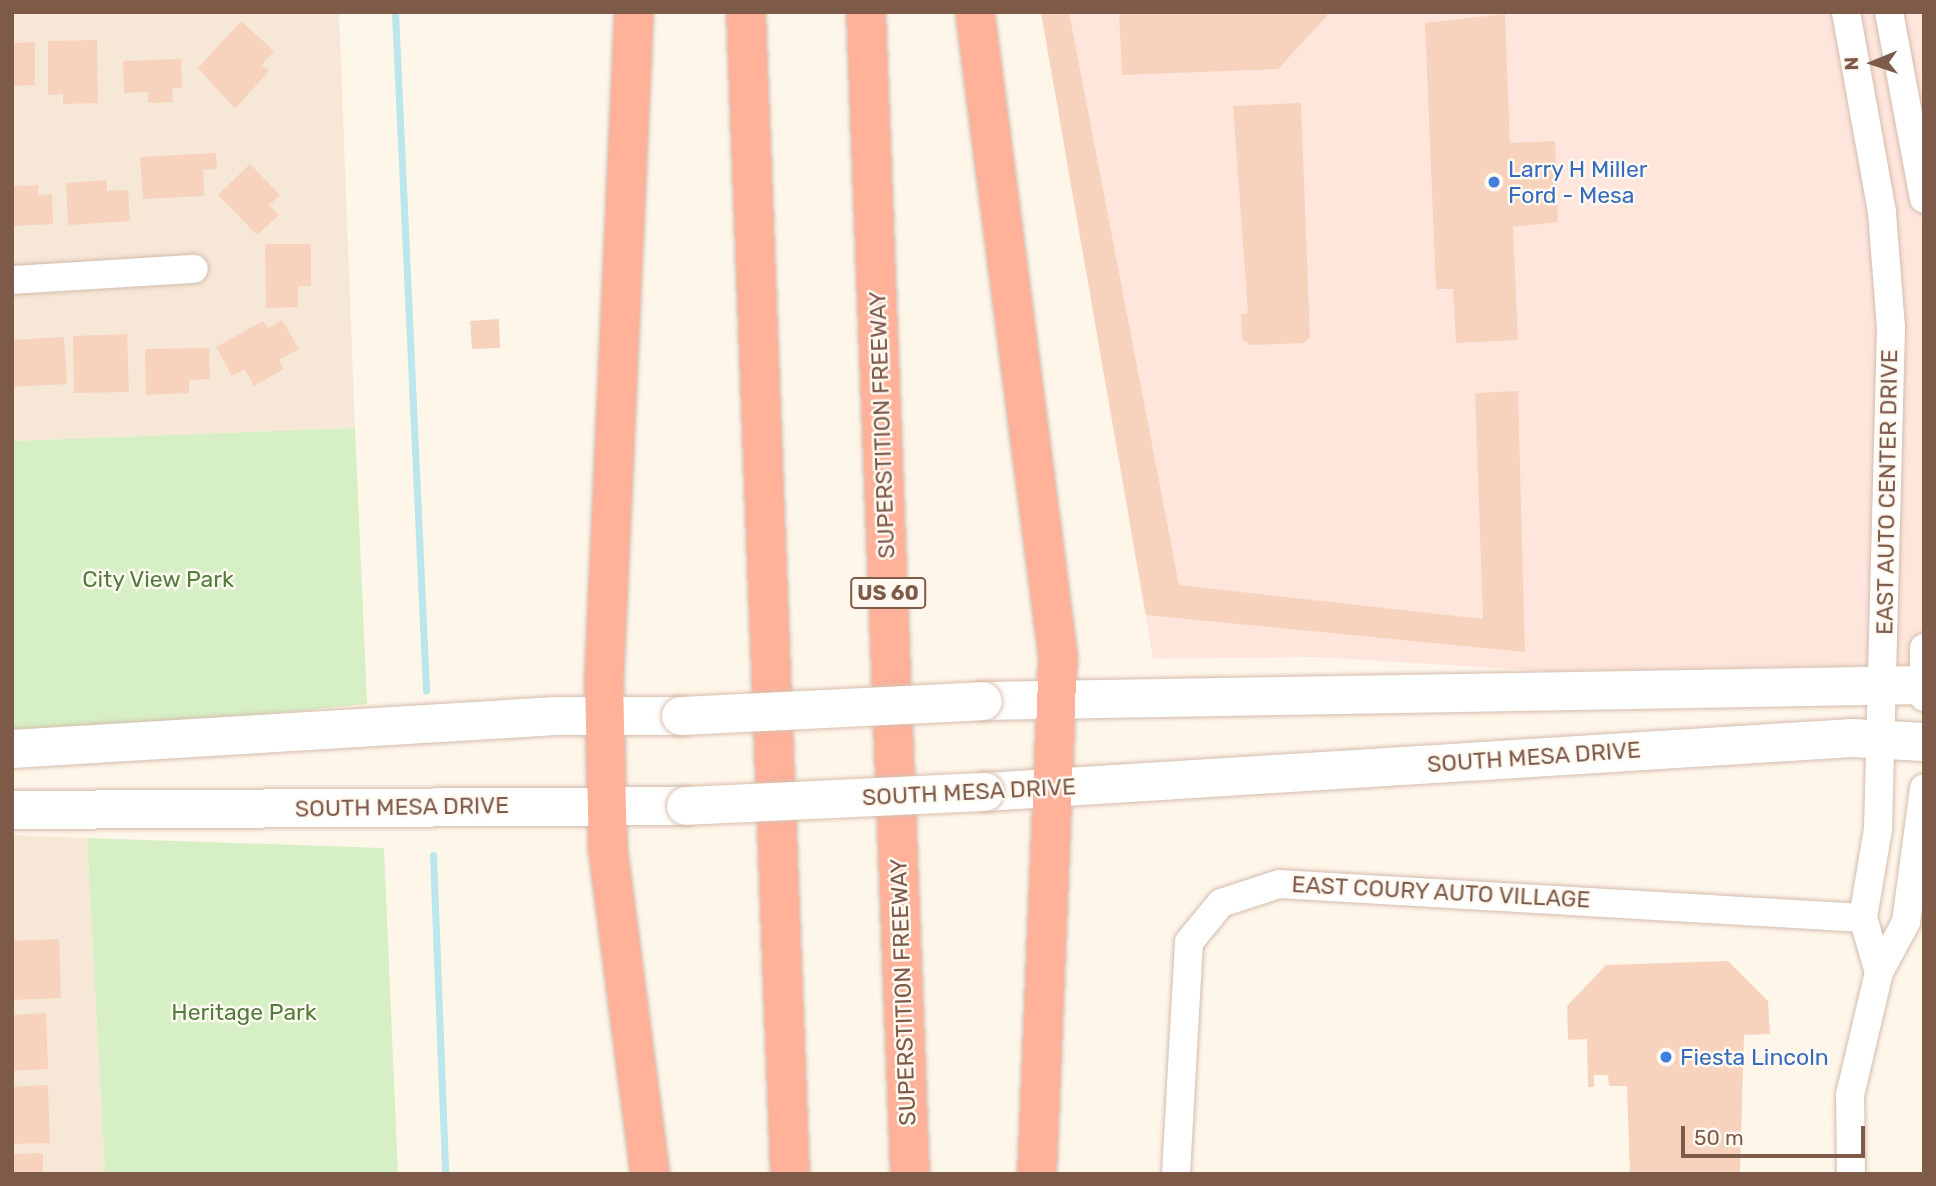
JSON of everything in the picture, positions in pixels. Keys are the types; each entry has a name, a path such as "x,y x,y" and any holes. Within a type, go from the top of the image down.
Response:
{"highway":[{"path":"634,12 605,715 607,809 650,1174"},
{"path":"746,12 790,1174"},
{"name":"SUPERSTITION FREEWAY","path":"866,12 910,1174"},
{"path":"975,12 1058,656 1037,1174"}],"main road":[{"path":"12,749 605,715 681,716 1056,697 1882,684 1923,679"},
{"name":"SOUTH MESA DRIVE","path":"12,810 555,804 607,809 985,792 1881,740 1924,742"}],"street":[{"name":"EAST AUTO CENTER DRIVE","path":"1846,12 1888,274 1881,740 1874,863 1863,918 1879,972"},
{"path":"1889,12 1924,199"},
{"path":"12,280 194,269"},
{"name":"EAST AUTO CENTER DRIVE","path":"1851,1174 1850,1094 1879,972 1906,922 1924,788"},
{"name":"EAST COURY AUTO VILLAGE","path":"1176,1174 1189,943 1221,903 1279,884 1863,918"}],"shaded area":[{"path":"12,12 339,12 355,428 12,441"},
{"path":"1041,12 1924,12 1924,665 1548,671 1315,657 1153,659"},
{"path":"12,835 87,838 105,1174 12,1174"}],"green space":[{"name":"City View Park","path":"355,428 367,704 149,725 12,729 12,441"},
{"name":"Heritage Park","path":"87,838 384,848 398,1174 105,1174"}],"building":[{"path":"1041,12 1069,12 1179,585 1483,619 1475,393 1518,391 1525,652 1146,615"},
{"path":"1119,12 1327,12 1327,16 1278,69 1122,75"},
{"name":"Larry H Miller Ford - Mesa","path":"1505,14 1510,143 1555,141 1558,222 1513,227 1518,340 1456,343 1453,289 1436,289 1425,23"},
{"path":"241,21 274,51 262,65 269,71 235,109 198,68"},
{"path":"97,40 98,103 63,104 63,94 48,95 48,41"},
{"path":"35,42 35,85 12,86 12,43"},
{"path":"181,59 182,88 172,88 173,102 148,103 148,92 124,93 123,61"},
{"path":"1301,103 1310,337 1304,343 1250,345 1242,339 1241,314 1248,313 1233,106"},
{"path":"216,153 217,169 203,170 204,196 143,199 140,157"},
{"path":"250,164 280,195 269,205 279,215 257,235 218,195"},
{"path":"107,180 107,191 128,190 130,221 68,225 66,183"},
{"path":"38,185 38,195 52,194 53,224 12,226 12,186"},
{"path":"265,244 311,244 311,286 298,286 298,307 266,308"},
{"path":"499,319 500,348 472,349 470,321"},
{"path":"282,320 299,349 279,360 284,369 254,386 245,369 232,376 216,347 263,321 268,328"},
{"path":"127,334 129,392 74,393 73,336"},
{"path":"64,337 67,384 12,387 12,340"},
{"path":"209,348 210,379 189,380 189,393 146,395 145,349"},
{"path":"59,939 61,998 12,1000 12,941"},
{"name":"Fiesta Lincoln","path":"1728,961 1768,1001 1770,1034 1744,1035 1740,1174 1630,1174 1627,1086 1609,1086 1608,1075 1594,1075 1594,1087 1588,1087 1587,1039 1568,1040 1567,1006 1606,965"},
{"path":"46,1013 48,1069 12,1071 12,1015"},
{"path":"48,1085 50,1143 12,1144 12,1087"},
{"path":"43,1153 43,1174 12,1174 12,1154"}],"waterway":[{"path":"395,12 426,690"},
{"path":"433,855 445,1174"}],"place":[{"name":"Larry H Miller Ford - Mesa","path":"1494,182"},
{"name":"Fiesta Lincoln","path":"1666,1057"}]}
